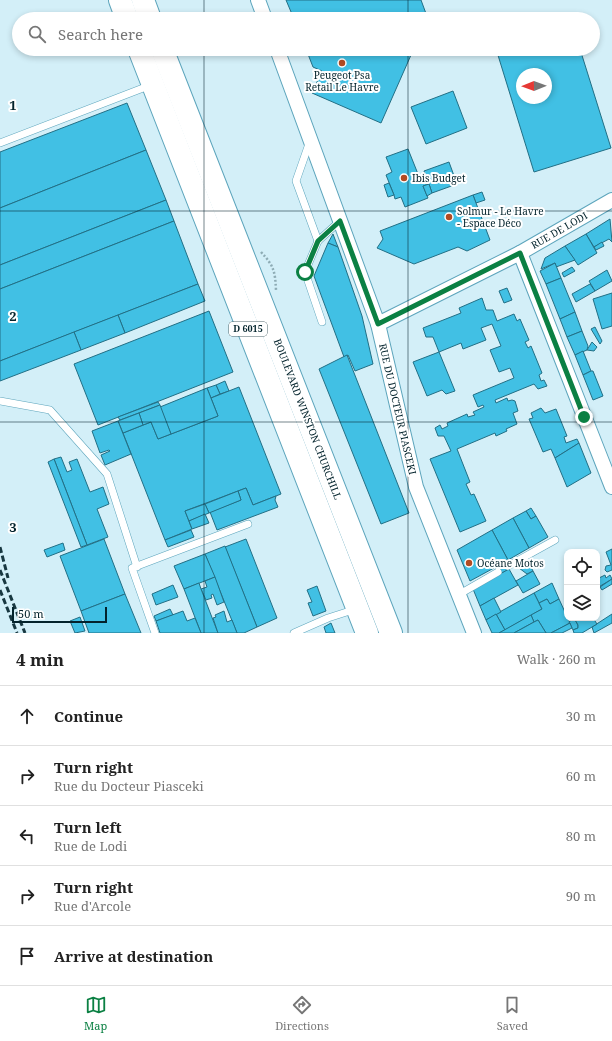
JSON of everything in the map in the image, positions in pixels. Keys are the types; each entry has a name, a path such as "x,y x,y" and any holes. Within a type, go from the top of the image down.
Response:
{"main road":[{"path":"120,0 124,12"},
{"path":"143,0 147,12"},
{"name":"D 6015","path":"142,56 368,633"},
{"name":"BOULEVARD WINSTON CHURCHILL","path":"165,56 391,633"}],"street":[{"path":"258,0 262,12"},
{"name":"RUE DU DOCTEUR PIASCEKI","path":"279,56 378,324 416,487 474,633"},
{"name":"RUE DE LODI","path":"378,324 520,253 612,200"},
{"path":"520,253 612,487"}],"lane":[{"path":"0,144 153,84"},
{"path":"310,139 296,181 318,241"},
{"path":"322,322 305,272 318,241 340,221"},
{"path":"0,401 50,410 107,474 137,567"},
{"path":"154,633 132,568 248,524"},
{"path":"508,566 555,540"},
{"path":"458,595 498,572"},
{"path":"294,633 328,618 358,609"}],"building":[{"path":"286,0 421,0 425,12 291,12"},
{"path":"309,56 411,56 381,123 312,93 322,71 313,67"},
{"path":"498,56 582,56 611,148 534,172"},
{"path":"453,91 467,128 426,144 411,107"},
{"path":"127,103 146,150 0,208 0,152"},
{"name":"Ibis Budget","path":"408,149 420,179 426,177 424,171 449,162 457,184 432,193 429,184 423,186 428,198 405,207 401,197 395,199 386,175 392,172 386,157"},
{"path":"146,150 166,200 0,265 0,208"},
{"path":"389,183 394,195 388,197 384,185"},
{"path":"429,184 432,193 427,196 423,186"},
{"path":"482,192 485,200 476,203 473,195"},
{"name":"Solmur - Le Havre - Espace Déco","path":"473,195 490,240 467,251 458,247 414,264 377,248 383,239 380,231"},
{"path":"166,200 174,221 0,289 0,265"},
{"path":"610,219 612,242 609,239 594,247 586,234"},
{"path":"174,221 198,284 0,361 0,289"},
{"path":"333,234 336,242 338,247 328,243"},
{"path":"586,234 597,253 578,265 565,246"},
{"path":"602,242 604,246 596,250 594,247"},
{"path":"328,243 338,247 362,316 373,364 355,371 348,355 344,357 314,276"},
{"path":"565,246 575,260 556,267 555,263 541,269 545,258"},
{"path":"555,263 561,278 546,284 540,271"},
{"path":"572,267 575,271 564,277 562,273"},
{"path":"607,270 612,281 595,291 589,281"},
{"path":"561,278 575,312 560,319 546,284"},
{"path":"198,284 205,301 125,333 118,315"},
{"path":"590,284 595,291 576,302 572,294"},
{"path":"507,288 512,300 504,303 499,291"},
{"path":"612,293 612,326 602,329 593,299"},
{"path":"482,298 486,310 493,310 497,321 514,314 517,321 520,319 529,340 525,342 528,348 531,346 542,373 539,375 541,381 544,380 547,386 538,389 534,384 495,400 496,403 507,398 508,401 515,401 518,411 513,413 517,424 496,436 495,433 457,449 470,482 466,484 471,495 474,494 486,521 460,532 430,459 451,451 444,436 438,436 435,428 440,425 442,429 448,426 447,423 467,414 468,417 475,415 473,412 484,407 483,405 478,407 473,395 514,378 510,368 499,372 490,350 501,346 492,324 481,328 486,340 463,349 461,343 439,352 433,337 426,337 423,328 461,313 459,308"},
{"path":"209,311 233,372 98,425 74,364"},
{"path":"575,312 582,331 567,337 560,319"},
{"path":"118,315 125,333 81,350 74,332"},
{"path":"595,327 602,341 600,344 591,329"},
{"path":"582,331 588,346 587,350 575,355 567,337"},
{"path":"74,332 81,350 0,381 0,361"},
{"path":"592,342 597,347 594,351 587,350"},
{"path":"583,351 591,371 583,375 575,355"},
{"path":"439,352 455,391 446,394 442,390 427,396 413,362"},
{"path":"347,355 409,513 381,524 319,369"},
{"path":"593,371 603,396 593,400 583,375"},
{"path":"225,381 229,391 220,394 216,385"},
{"path":"216,385 220,394 211,398 207,388"},
{"path":"239,387 281,494 253,505 246,488 185,511 192,529 165,540 123,433 151,422 158,439 218,416 211,398"},
{"path":"207,388 218,416 171,434 160,407"},
{"path":"158,402 160,405 120,420 118,417"},
{"path":"160,405 171,434 158,439 151,422 143,425 139,413"},
{"path":"541,408 545,413 556,409 567,436 564,437 566,443 577,439 579,443 555,458 551,449 543,452 529,419 533,418 531,413"},
{"path":"139,413 143,425 123,433 118,421"},
{"path":"118,421 131,454 105,465 101,455 110,451 100,453 92,431"},
{"path":"579,443 591,473 567,487 555,458"},
{"path":"61,457 67,472 72,470 69,462 77,459 90,492 103,487 109,504 97,509 108,537 87,545 54,459"},
{"path":"54,459 87,545 81,547 48,462"},
{"path":"246,488 253,505 276,496 275,500 278,507 217,530 210,512 241,500 238,491"},
{"path":"238,491 241,500 209,513 205,504"},
{"path":"205,504 209,513 189,521 185,511"},
{"path":"531,508 536,516 531,519 526,511"},
{"path":"526,511 531,519 536,516 548,537 529,548 513,518"},
{"path":"205,514 209,523 192,529 189,521"},
{"path":"513,518 529,548 508,560 492,530"},
{"path":"191,530 194,537 168,547 165,540"},
{"path":"492,530 508,560 498,561 494,568 470,581 457,550"},
{"path":"104,539 125,594 81,611 60,556"},
{"path":"246,539 277,618 257,627 225,547"},
{"path":"63,543 65,550 47,557 44,550"},
{"path":"225,546 257,627 244,633 237,633 205,554"},
{"path":"612,549 612,570 607,572 605,570 606,566 611,565 606,552"},
{"path":"205,554 215,577 184,589 174,566"},
{"path":"498,561 505,561 509,569 499,575 495,567"},
{"path":"528,562 533,571 527,574 519,568"},
{"path":"509,569 518,585 480,606 473,589"},
{"path":"533,571 540,584 523,593 516,581"},
{"path":"605,575 606,578 610,575 612,579 600,586 600,578"},
{"path":"215,577 224,602 217,605 213,594 211,595 212,598 206,600 201,589 207,587 205,581"},
{"path":"612,579 612,584 602,590 600,587"},
{"path":"199,583 218,633 201,633 184,589"},
{"path":"552,583 559,599 550,604 547,599 539,603 534,593"},
{"path":"173,585 178,597 156,605 152,594"},
{"path":"317,586 326,611 313,616 308,603 312,602 307,590"},
{"path":"534,593 542,609 505,630 496,614"},
{"path":"125,594 141,633 89,633 81,611"},
{"path":"494,598 501,612 486,620 480,606"},
{"path":"547,599 550,604 559,599 564,610 564,621 569,621 570,623 551,633 546,633 538,620 534,622 531,615 542,609 539,603"},
{"path":"170,609 173,615 156,621 154,616"},
{"path":"183,611 187,621 195,618 201,633 160,633 156,621"},
{"path":"224,611 227,622 232,620 237,633 218,633 213,618 216,617 215,615"},
{"path":"496,614 505,630 499,633 492,633 486,620"},
{"path":"612,614 612,623 594,633 592,627"},
{"path":"531,615 534,622 514,633 499,633"},
{"path":"80,617 85,631 75,633 70,621"},
{"path":"538,620 546,633 514,633 534,622"},
{"path":"576,621 578,628 573,630 569,622"},
{"path":"576,621 595,621 597,624 582,633 574,633 573,630 578,628"},
{"path":"331,623 335,633 326,633 324,627"},
{"path":"570,623 572,628 562,633 551,633"}],"railway":[{"path":"0,547 8,578"},
{"path":"0,570 25,633"},
{"path":"0,590 17,633"}],"place":[{"name":"Peugeot Psa Retail Le Havre","path":"342,63"},
{"name":"Ibis Budget","path":"404,178"},
{"name":"Solmur - Le Havre - Espace Déco","path":"449,217"},
{"name":"Océane Motos","path":"469,563"}],"route":[{"path":"305,272 318,241 340,221 378,324 520,253 584,417"}]}
